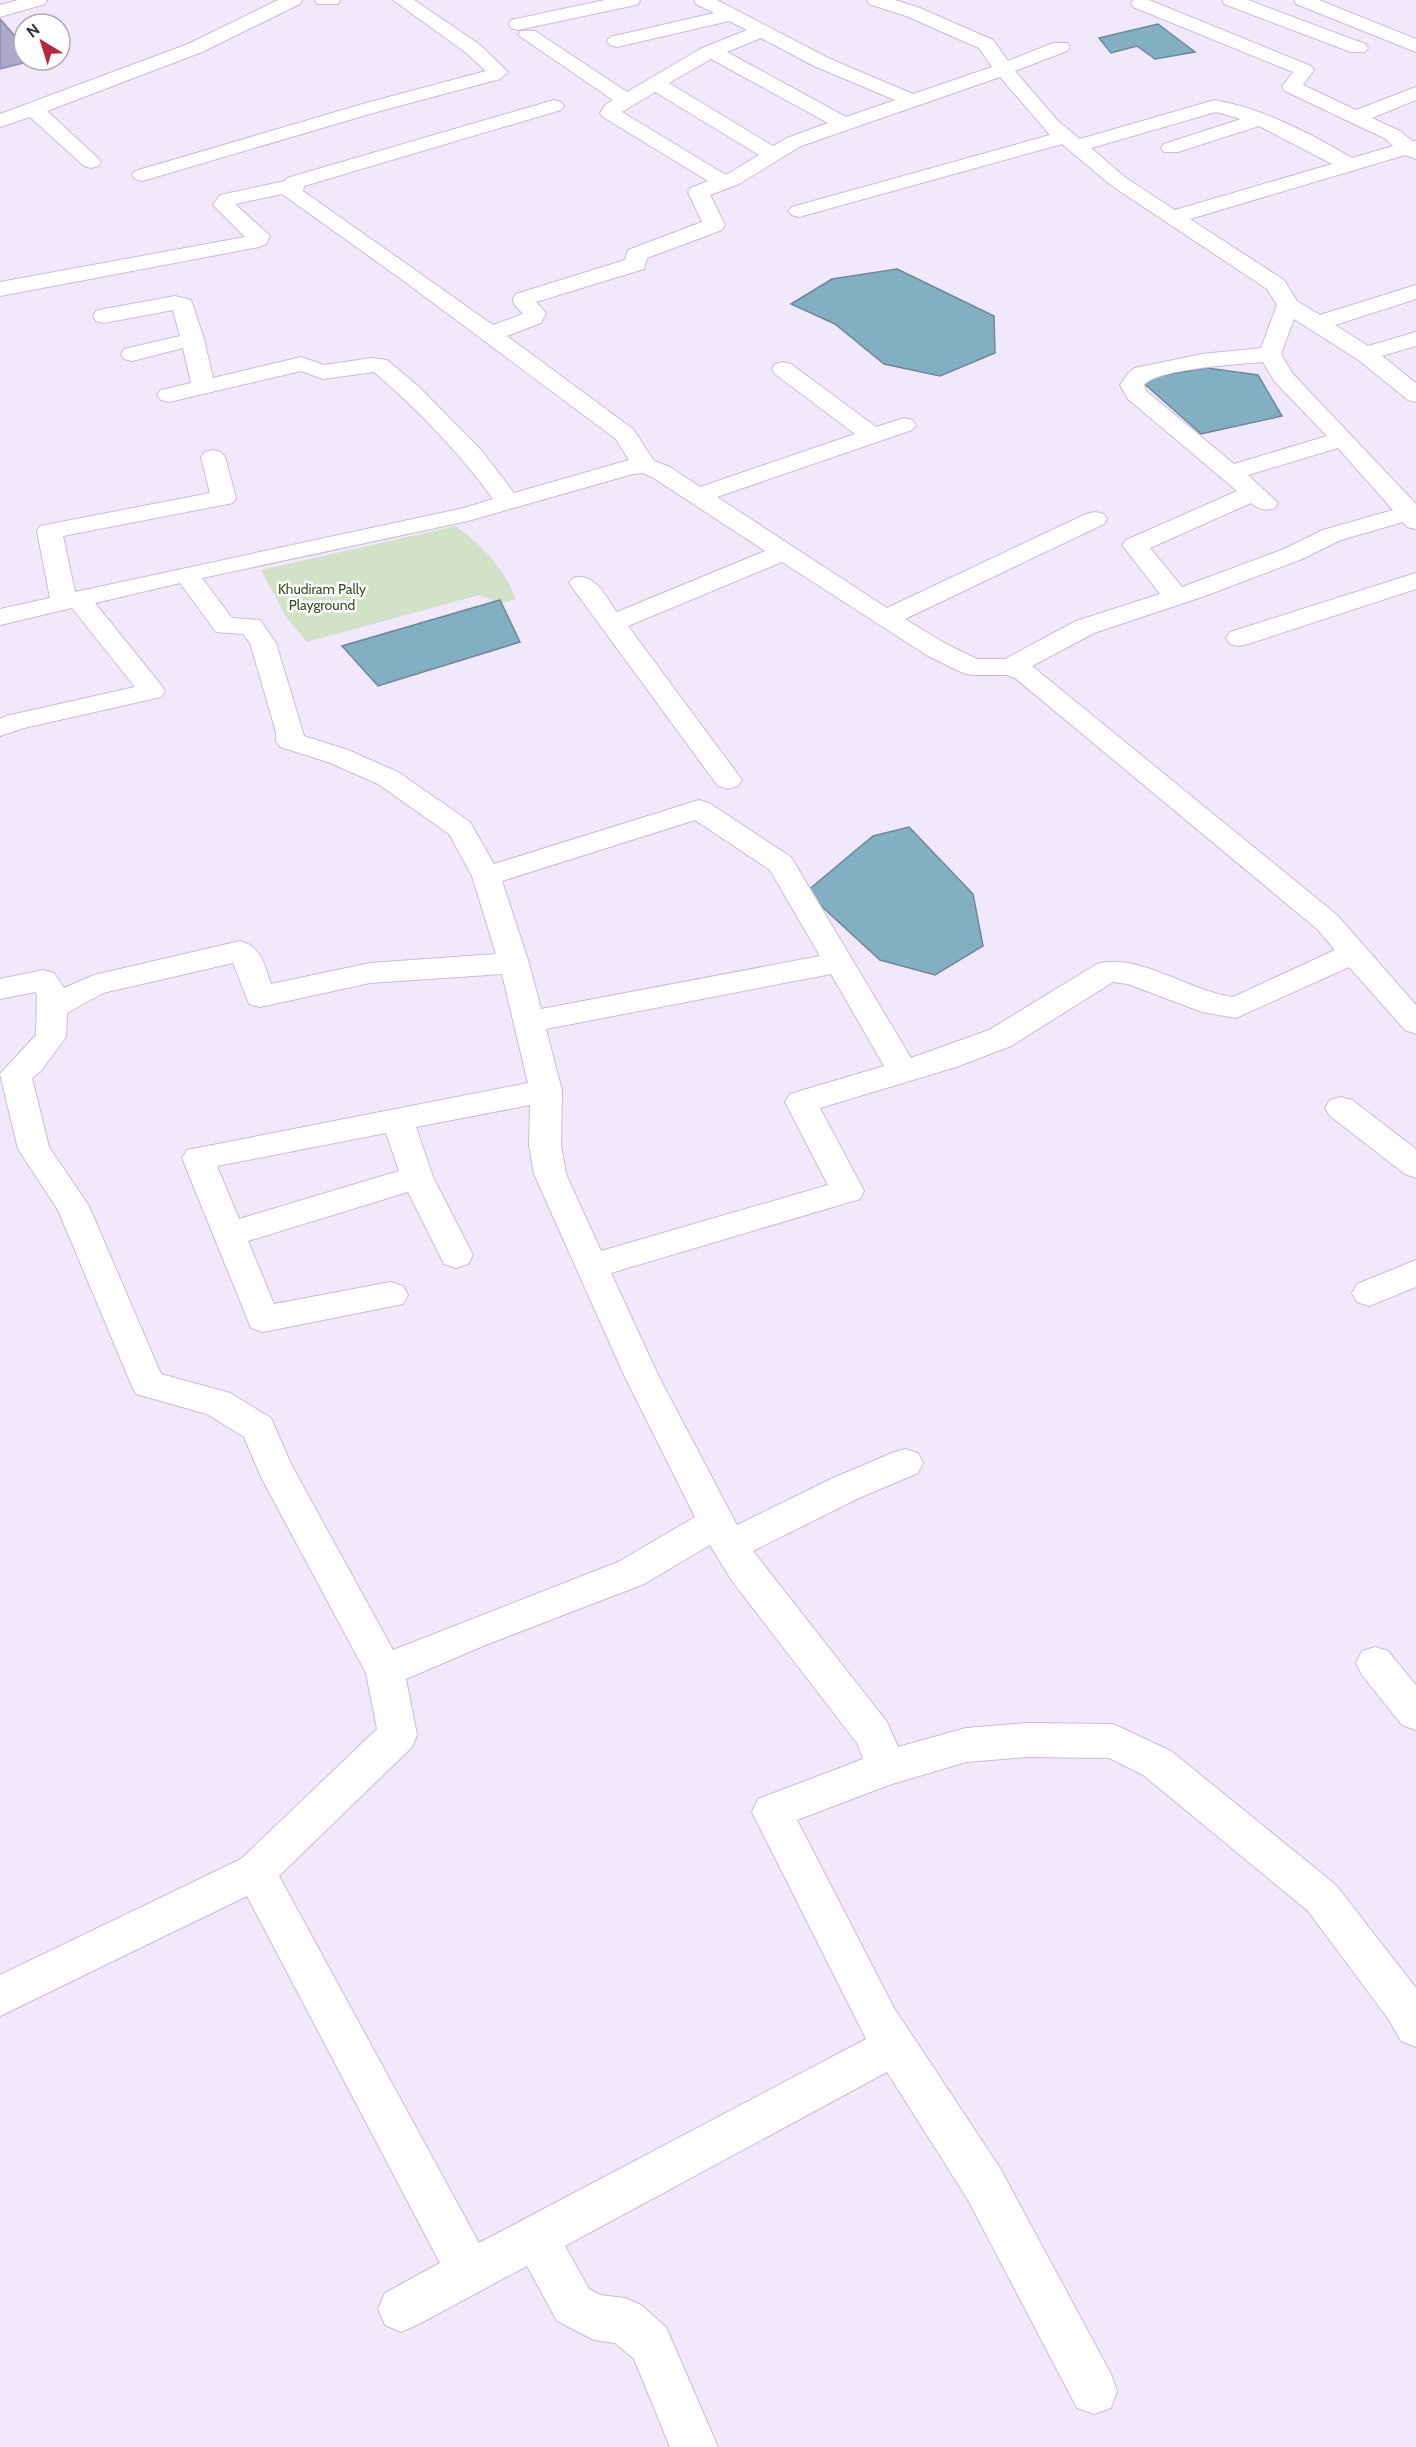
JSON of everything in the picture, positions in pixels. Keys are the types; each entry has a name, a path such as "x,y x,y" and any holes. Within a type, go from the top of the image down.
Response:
{"street":[{"path":"0,11 38,0"},
{"path":"0,121 195,48 293,0"},
{"path":"324,0 330,0"},
{"path":"142,176 242,144 498,72 472,48 402,0"},
{"path":"627,101 523,30 631,0"},
{"path":"703,0 821,62 911,100"},
{"path":"876,0 913,12 986,44 1051,125 1119,182 1276,285 1288,305 1365,354 1416,395"},
{"path":"1231,0 1358,48"},
{"path":"1303,0 1416,46"},
{"path":"1140,3 1304,70"},
{"path":"617,41 732,15"},
{"path":"1413,149 1393,135 1292,87 1304,70 1416,26"},
{"path":"724,182 610,113 612,109 711,51 762,31"},
{"path":"491,334 533,318 535,313 525,304 524,299 636,264 636,255 714,225 698,192 724,182 794,142 1004,69 1060,47"},
{"path":"711,51 844,124"},
{"path":"655,83 774,155"},
{"path":"1356,117 1416,93"},
{"path":"0,289 251,242 259,236 224,205 227,199 288,179 554,106"},
{"path":"799,211 1215,106 1226,107 1258,120 1317,147 1349,165"},
{"path":"33,109 91,162"},
{"path":"1171,148 1258,120"},
{"path":"242,144 259,157"},
{"path":"1173,217 1349,165 1413,149"},
{"path":"288,179 292,193 491,334 565,392 625,434 645,466"},
{"path":"1319,323 1416,292"},
{"path":"104,316 175,303 183,305 204,387"},
{"path":"1010,667 1085,627 1176,597 1293,554 1332,535 1413,515 1283,377 1270,354 1288,305"},
{"path":"132,354 193,339"},
{"path":"1365,354 1416,339"},
{"path":"1176,597 1135,545 1260,498 1136,394 1132,385 1143,373 1202,361 1270,354"},
{"path":"170,395 301,364 307,364 314,370 326,372 379,365 410,391 474,456 508,502"},
{"path":"783,369 873,436"},
{"path":"697,496 904,425"},
{"path":"1230,473 1343,440"},
{"path":"0,728 16,722 152,691 71,601 49,531 224,498 213,457"},
{"path":"0,616 468,514 631,467 645,466 660,472 937,650 972,667 1010,667 1024,672 1327,921 1416,1023"},
{"path":"886,618 1095,519"},
{"path":"611,624 785,552"},
{"path":"186,574 225,626 251,626 263,643 290,732 290,741 338,756 388,778 459,828 486,876 514,963 546,1091 545,1145 550,1174 591,1266 641,1375 723,1534 745,1570 873,1734 886,1768"},
{"path":"1239,638 1416,581"},
{"path":"582,583 728,780"},
{"path":"486,876 699,809 781,864 903,1071"},
{"path":"52,1008 94,985 240,951 246,956 260,997 370,974 514,963"},
{"path":"591,1266 848,1191 801,1102 1000,1038 1108,971 1133,975 1213,1005 1236,1008 1354,953"},
{"path":"529,1022 838,963"},
{"path":"0,989 43,980 52,994 51,1037 30,1063 8,1078 34,1149 74,1206 148,1384 218,1403 258,1428 274,1467 385,1671 398,1735 255,1872 0,1996"},
{"path":"391,1295 263,1319 198,1158 546,1091"},
{"path":"1341,1108 1416,1166"},
{"path":"398,1120 417,1177 456,1255"},
{"path":"229,1234 417,1177"},
{"path":"1369,1293 1416,1273"},
{"path":"385,1671 470,1635 905,1463"},
{"path":"1375,1663 1416,1713"},
{"path":"1094,2391 984,2184 879,2022 772,1812 886,1768 966,1745 1027,1740 1113,1741 1157,1763 1322,1898 1404,2006 1416,2027"},
{"path":"255,1872 470,2273"},
{"path":"401,2309 894,2046"},
{"path":"537,2237 557,2279 573,2305 594,2317 625,2321 650,2343 694,2447"}],"green space":[{"name":"Khudiram Pally Playground","path":"456,526 492,558 505,576 516,599 498,604 479,595 307,642 286,617 261,570"}],"water":[{"path":"1158,24 1195,52 1155,59 1137,46 1111,53 1099,38"},
{"path":"897,269 994,316 995,353 940,376 884,364 835,324 791,304 832,279"},
{"path":"1207,368 1258,375 1282,416 1201,434 1139,379"},
{"path":"500,600 520,642 378,686 342,646"},
{"path":"909,827 973,894 983,946 935,975 880,960 806,892 873,836"}],"building":[{"path":"0,19 12,32 12,66 0,69"}]}
